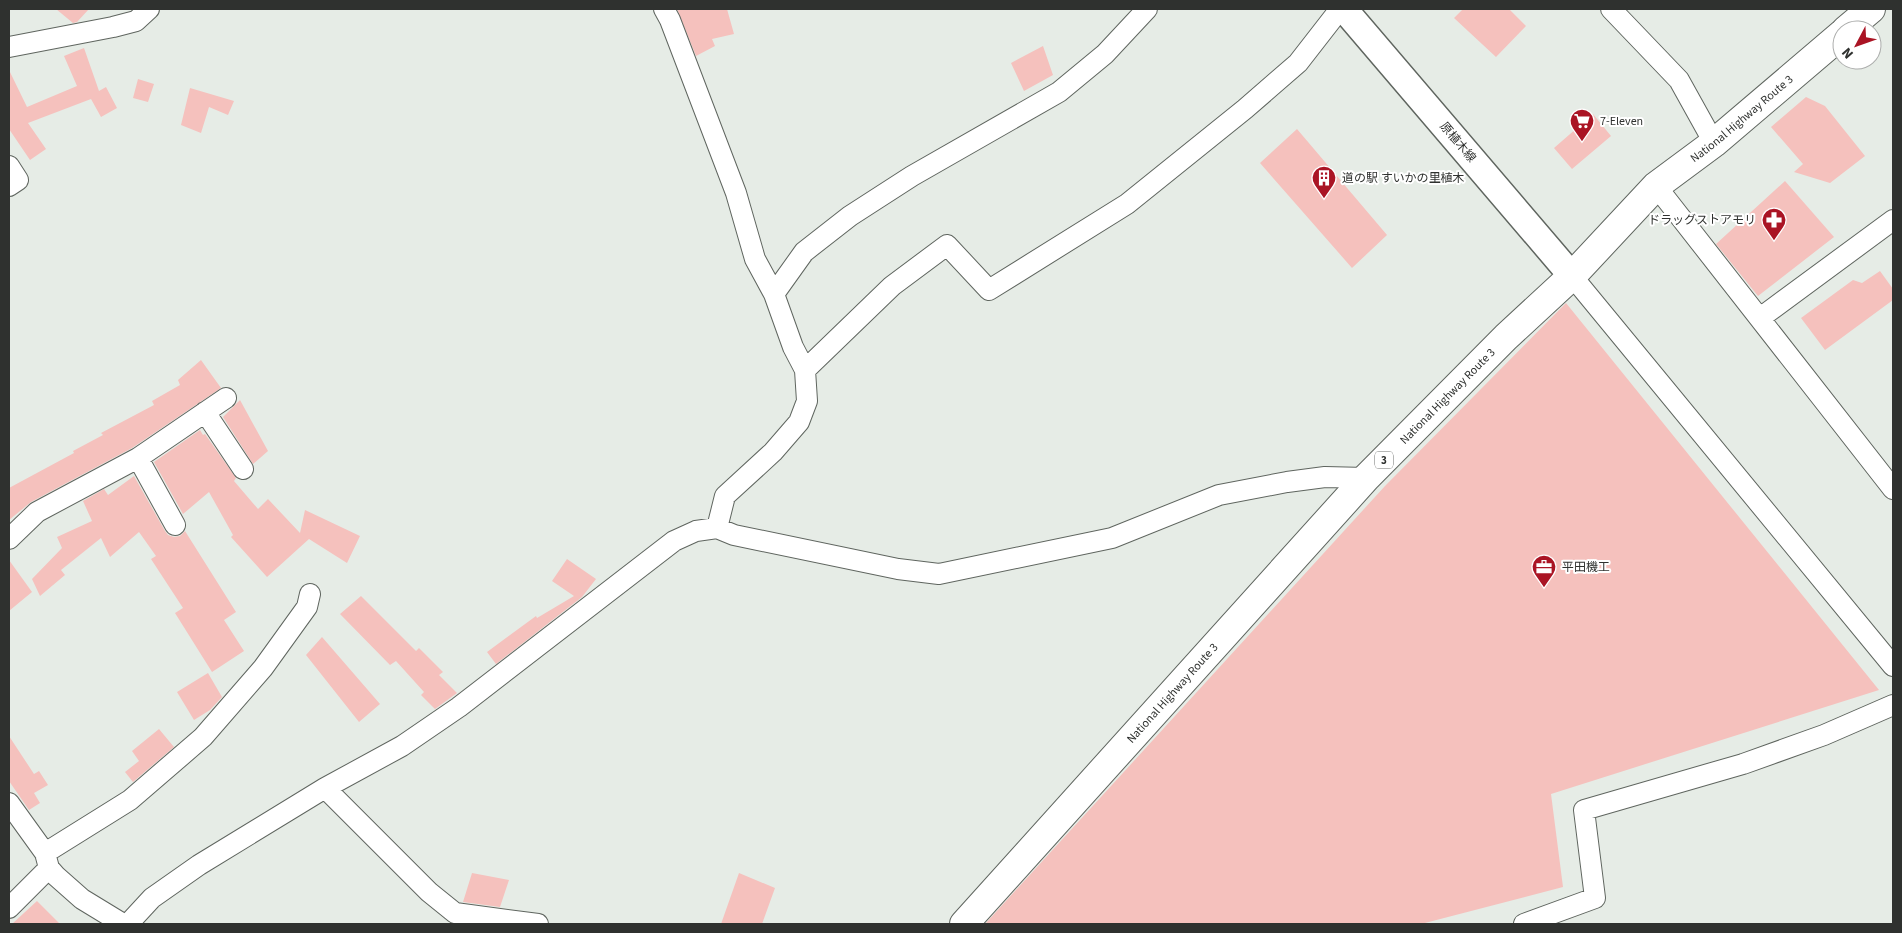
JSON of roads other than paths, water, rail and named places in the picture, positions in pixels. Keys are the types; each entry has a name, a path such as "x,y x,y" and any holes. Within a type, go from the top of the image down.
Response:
{"highway":[{"path":"1858,20 1871,9"},
{"name":"National Highway Route 3","path":"964,924 1366,478 1506,337 1572,276 1656,186 1714,143 1832,43"}],"main road":[{"name":"原植木線","path":"1344,9 1572,276"}],"street":[{"path":"9,47 136,21 149,9"},
{"path":"664,9 670,20 736,193 755,259 774,294 793,347 804,370 807,401 799,422 773,452 725,496 717,528"},
{"path":"774,294 804,252 850,216 912,176 1059,92 1105,54 1147,9"},
{"path":"804,370 892,286 947,245 989,290 1127,204 1298,64 1340,9"},
{"path":"1611,9 1679,80 1714,143"},
{"path":"9,166 18,180 9,186"},
{"path":"1656,186 1893,489"},
{"path":"1760,318 1893,220"},
{"path":"1572,276 1893,666"},
{"path":"9,539 36,512 138,458 226,398"},
{"path":"205,412 243,468"},
{"path":"138,458 175,525"},
{"path":"128,924 152,898 199,865 325,788 402,746 459,707 674,541 696,531 717,528 734,535 888,567 939,574 1112,538 1219,496 1287,482 1325,477 1366,478"},
{"path":"9,908 47,860 130,800 203,737 262,668 307,607 310,594"},
{"path":"1524,924 1595,898 1584,810 1743,764 1824,735 1893,704"},
{"path":"325,788 429,892 456,913 538,924"},
{"path":"9,803 47,860 82,899 123,924"}],"place":[{"name":"7-Eleven","path":"1582,142"},
{"name":"道の駅 すいかの里植木","path":"1324,199"},
{"name":"ドラッグストアモリ","path":"1774,241"},
{"name":"平田機工","path":"1544,588"}]}
